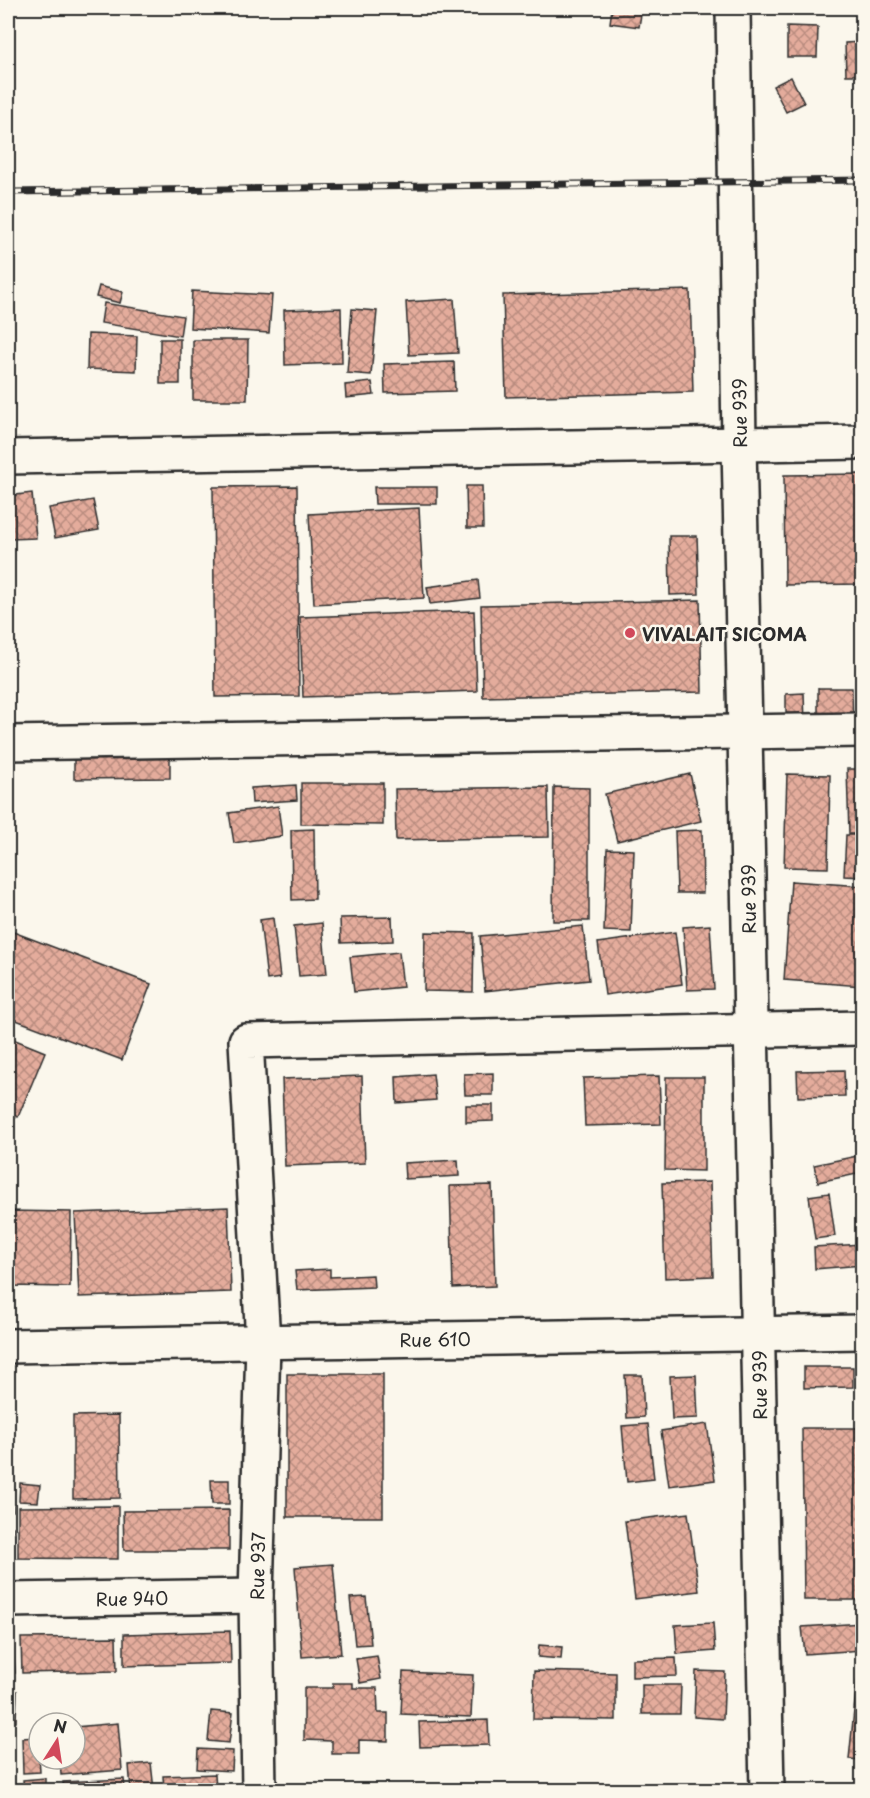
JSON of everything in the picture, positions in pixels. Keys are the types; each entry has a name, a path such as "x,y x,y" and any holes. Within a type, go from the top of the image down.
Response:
{"street":[{"name":"Rue 939","path":"733,8 739,444 766,1791"},
{"path":"8,457 862,442"},
{"path":"8,743 862,730"},
{"path":"751,1030 862,1028"},
{"name":"Rue 937","path":"259,1791 256,1596 263,1342 246,1041 751,1030"},
{"name":"Rue 610","path":"8,1346 862,1332"},
{"name":"Rue 940","path":"8,1600 256,1596"}],"building":[{"path":"612,8 642,8 639,27 610,23"},
{"path":"787,26 818,27 817,57 787,57"},
{"path":"862,42 862,75 846,75 845,43"},
{"path":"791,77 804,103 786,112 773,86"},
{"path":"99,286 123,292 120,303 96,297"},
{"path":"690,290 693,392 506,397 503,295"},
{"path":"192,291 272,295 269,333 190,328"},
{"path":"454,299 458,353 409,355 406,302"},
{"path":"104,303 183,316 180,336 101,323"},
{"path":"341,308 342,363 285,365 284,310"},
{"path":"352,309 377,311 371,375 347,373"},
{"path":"88,334 137,336 136,371 87,369"},
{"path":"160,339 180,339 180,384 160,384"},
{"path":"193,340 248,340 247,400 193,400"},
{"path":"454,362 455,391 385,393 384,364"},
{"path":"372,382 374,395 346,398 345,385"},
{"path":"862,474 862,584 785,585 784,475"},
{"path":"297,486 299,696 215,697 213,487"},
{"path":"466,486 482,486 483,528 467,528"},
{"path":"374,487 437,487 437,504 375,504"},
{"path":"32,493 36,538 10,539 8,496"},
{"path":"93,500 99,530 55,538 49,508"},
{"path":"419,508 424,598 314,604 309,514"},
{"path":"669,536 697,536 699,594 670,595"},
{"path":"478,580 480,598 430,604 427,587"},
{"path":"700,600 702,692 483,697 481,605"},
{"path":"474,611 477,691 303,697 300,617"},
{"path":"818,688 852,688 853,726 818,726"},
{"path":"804,693 805,724 786,724 786,694"},
{"path":"74,749 170,749 170,778 74,779"},
{"path":"847,769 862,769 862,834 849,834"},
{"path":"690,774 701,821 617,841 605,794"},
{"path":"787,774 830,775 828,868 784,867"},
{"path":"301,783 383,783 383,825 301,824"},
{"path":"296,785 297,800 252,803 251,788"},
{"path":"548,787 549,837 396,840 395,789"},
{"path":"554,787 589,788 589,921 553,921"},
{"path":"278,806 282,836 234,843 229,813"},
{"path":"314,829 315,899 292,900 291,830"},
{"path":"702,830 703,893 677,893 675,831"},
{"path":"846,835 862,835 862,877 844,876"},
{"path":"607,849 634,850 631,932 604,931"},
{"path":"791,881 862,886 862,986 784,980"},
{"path":"392,917 393,941 341,943 340,918"},
{"path":"273,918 280,978 267,980 260,920"},
{"path":"322,923 327,974 299,976 294,926"},
{"path":"710,925 714,989 687,990 683,927"},
{"path":"583,926 589,980 485,991 480,936"},
{"path":"8,930 151,984 122,1060 8,1017"},
{"path":"425,932 474,933 473,992 424,991"},
{"path":"675,932 682,984 605,995 598,943"},
{"path":"399,952 403,987 354,992 350,957"},
{"path":"8,1037 45,1052 18,1117 8,1113"},
{"path":"844,1070 845,1096 798,1097 797,1071"},
{"path":"857,1072 862,1072 862,1095 860,1095"},
{"path":"493,1073 493,1095 465,1095 464,1074"},
{"path":"433,1074 436,1100 397,1103 396,1077"},
{"path":"362,1076 365,1163 285,1166 282,1079"},
{"path":"659,1076 661,1124 585,1126 583,1078"},
{"path":"666,1077 704,1077 704,1171 665,1170"},
{"path":"466,1105 493,1105 493,1121 466,1122"},
{"path":"862,1155 862,1173 818,1182 814,1165"},
{"path":"458,1160 459,1176 405,1179 404,1163"},
{"path":"710,1182 713,1276 665,1278 662,1183"},
{"path":"492,1185 495,1286 453,1288 450,1186"},
{"path":"829,1193 835,1236 815,1239 809,1196"},
{"path":"228,1207 231,1292 79,1297 75,1213"},
{"path":"8,1211 71,1212 70,1287 8,1286"},
{"path":"862,1244 862,1265 815,1269 814,1247"},
{"path":"330,1269 330,1277 373,1275 374,1287 297,1290 295,1271"},
{"path":"804,1367 853,1367 853,1387 804,1388"},
{"path":"287,1374 383,1374 383,1517 287,1517"},
{"path":"625,1375 642,1375 644,1417 627,1418"},
{"path":"696,1375 698,1418 672,1419 670,1376"},
{"path":"119,1415 120,1498 73,1499 73,1416"},
{"path":"648,1424 654,1479 627,1482 622,1426"},
{"path":"707,1424 715,1480 669,1486 661,1431"},
{"path":"802,1428 861,1428 862,1600 804,1600"},
{"path":"8,1469 12,1469 13,1511 8,1511"},
{"path":"211,1480 229,1480 229,1504 212,1504"},
{"path":"20,1483 40,1485 38,1502 19,1501"},
{"path":"118,1506 118,1559 18,1558 18,1507"},
{"path":"229,1510 229,1550 124,1550 123,1511"},
{"path":"688,1513 699,1591 635,1599 625,1521"},
{"path":"8,1527 13,1527 14,1555 8,1555"},
{"path":"333,1564 341,1654 302,1657 295,1567"},
{"path":"366,1597 371,1644 355,1645 350,1598"},
{"path":"713,1623 715,1651 677,1654 675,1625"},
{"path":"862,1623 862,1650 805,1654 802,1627"},
{"path":"230,1631 231,1663 124,1666 124,1634"},
{"path":"8,1637 13,1637 15,1673 8,1674"},
{"path":"116,1637 117,1671 22,1673 21,1638"},
{"path":"539,1645 562,1647 561,1659 538,1657"},
{"path":"377,1656 381,1679 360,1683 356,1659"},
{"path":"676,1658 677,1676 632,1677 632,1659"},
{"path":"534,1671 616,1673 616,1720 533,1719"},
{"path":"696,1671 725,1672 723,1719 694,1717"},
{"path":"403,1672 473,1675 471,1717 401,1714"},
{"path":"857,1681 862,1681 862,1760 849,1759"},
{"path":"333,1683 353,1683 353,1688 377,1688 378,1713 388,1713 388,1741 359,1740 359,1754 332,1754 332,1741 304,1740 304,1688 333,1688"},
{"path":"642,1685 681,1685 680,1714 642,1714"},
{"path":"8,1691 17,1691 16,1722 8,1722"},
{"path":"211,1711 233,1713 229,1743 208,1741"},
{"path":"488,1720 489,1745 420,1747 419,1722"},
{"path":"118,1723 122,1770 61,1775 61,1771 87,1771 87,1726"},
{"path":"22,1738 27,1738 27,1771 40,1772 23,1773"},
{"path":"198,1749 233,1751 232,1771 197,1769"},
{"path":"151,1763 154,1790 131,1790 129,1765"},
{"path":"215,1774 216,1790 164,1790 163,1776"},
{"path":"45,1778 45,1790 24,1790 23,1780"},
{"path":"124,1779 125,1790 64,1790 63,1782"}],"railway":[{"path":"8,192 862,180"}],"place":[{"name":"VIVALAIT SICOMA","path":"630,633"}]}
